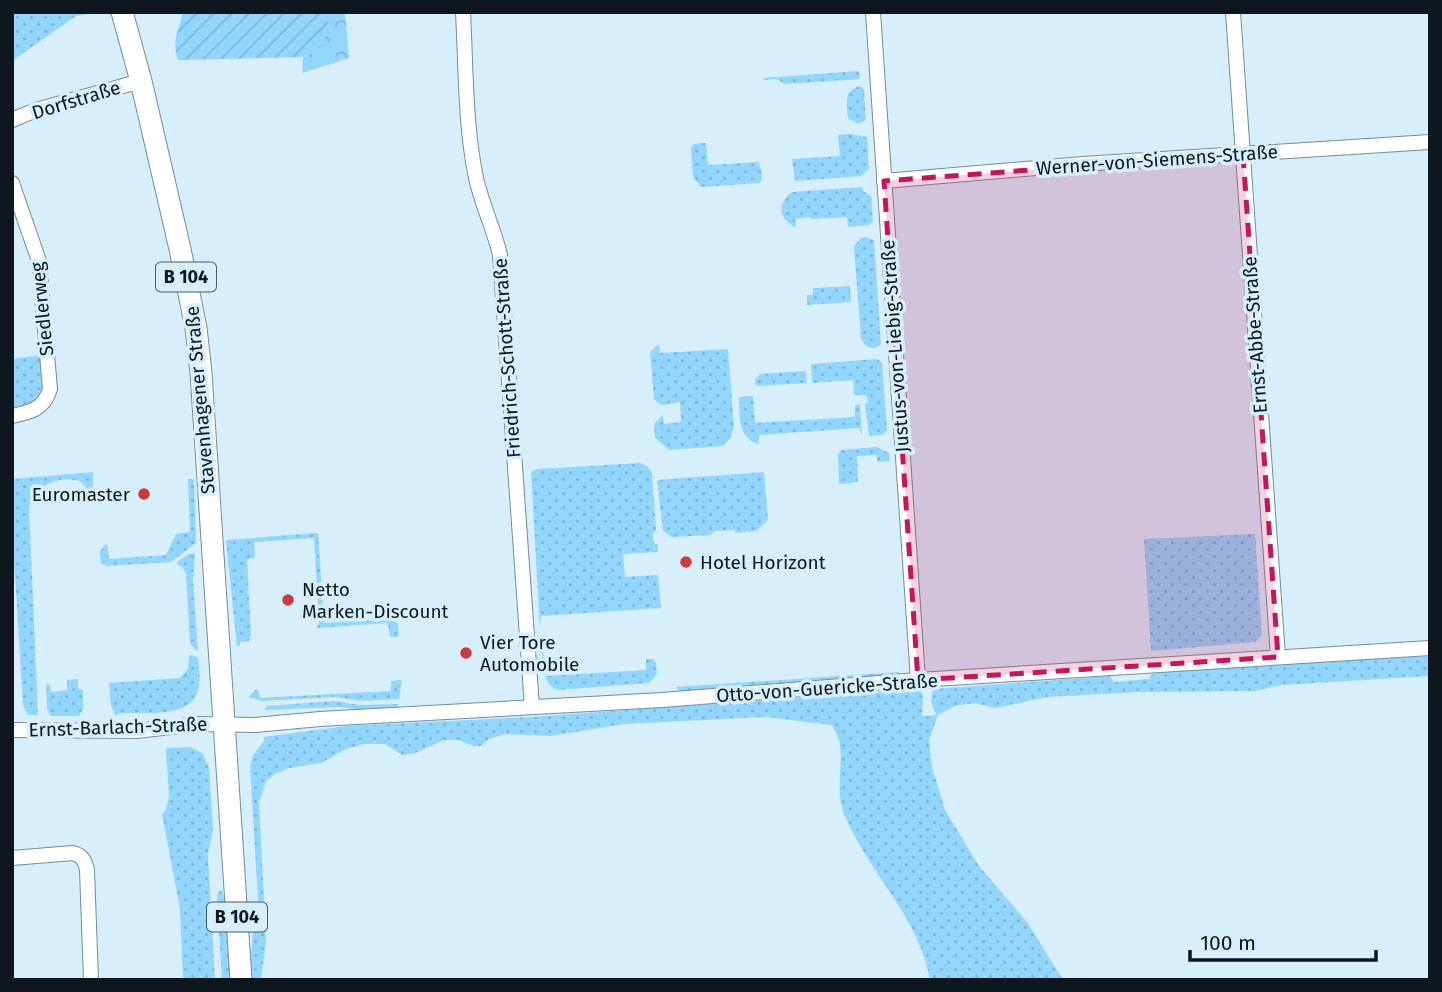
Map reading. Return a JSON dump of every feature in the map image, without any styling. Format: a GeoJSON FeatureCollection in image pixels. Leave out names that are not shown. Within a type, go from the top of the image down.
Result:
{"type":"FeatureCollection","features":[{"type":"Feature","properties":{"kind":"main road","name":"Stavenhagener Straße"},"geometry":{"type":"LineString","coordinates":[[122,12],[141,81],[196,328],[241,980]]}},
{"type":"Feature","properties":{"kind":"street","name":"Friedrich-Schott-Straße"},"geometry":{"type":"LineString","coordinates":[[463,12],[476,179],[494,229],[500,255],[532,707]]}},
{"type":"Feature","properties":{"kind":"street","name":"Justus-von-Liebig-Straße"},"geometry":{"type":"LineString","coordinates":[[873,12],[918,680]]}},
{"type":"Feature","properties":{"kind":"street","name":"Ernst-Abbe-Straße"},"geometry":{"type":"LineString","coordinates":[[1233,12],[1278,657]]}},
{"type":"Feature","properties":{"kind":"street","name":"Dorfstraße"},"geometry":{"type":"LineString","coordinates":[[12,120],[36,110],[141,81]]}},
{"type":"Feature","properties":{"kind":"street","name":"Werner-von-Siemens-Straße"},"geometry":{"type":"LineString","coordinates":[[884,181],[1430,142]]}},
{"type":"Feature","properties":{"kind":"street","name":"Siedlerweg"},"geometry":{"type":"LineString","coordinates":[[12,183],[39,261],[50,389],[47,400],[41,406],[31,412],[12,416]]}},
{"type":"Feature","properties":{"kind":"street","name":"Otto-von-Guericke-Straße"},"geometry":{"type":"LineString","coordinates":[[224,724],[255,725],[1430,648]]}},
{"type":"Feature","properties":{"kind":"street","name":"Ernst-Barlach-Straße"},"geometry":{"type":"LineString","coordinates":[[12,730],[136,731],[224,724]]}},
{"type":"Feature","properties":{"kind":"street"},"geometry":{"type":"LineString","coordinates":[[12,858],[73,853],[84,860],[87,870],[92,980]]}},
{"type":"Feature","properties":{"kind":"highlighted area"},"geometry":{"type":"Polygon","coordinates":[[[1243,154],[1278,657],[918,680],[884,181],[1243,154]]]}},
{"type":"Feature","properties":{"kind":"green space"},"geometry":{"type":"Polygon","coordinates":[[[12,12],[101,12],[76,16],[12,61],[12,12]]]}},
{"type":"Feature","properties":{"kind":"green space"},"geometry":{"type":"Polygon","coordinates":[[[183,12],[331,12],[321,47],[303,57],[178,60],[175,41],[183,12]]]}},
{"type":"Feature","properties":{"kind":"green space"},"geometry":{"type":"Polygon","coordinates":[[[331,12],[345,12],[349,58],[302,73],[303,57],[321,47],[331,12]]]}},
{"type":"Feature","properties":{"kind":"green space"},"geometry":{"type":"Polygon","coordinates":[[[859,71],[860,79],[784,84],[778,79],[764,80],[764,78],[859,71]]]}},
{"type":"Feature","properties":{"kind":"green space"},"geometry":{"type":"Polygon","coordinates":[[[861,86],[864,89],[866,120],[858,124],[848,118],[847,103],[851,90],[861,86]]]}},
{"type":"Feature","properties":{"kind":"green space"},"geometry":{"type":"Polygon","coordinates":[[[838,135],[867,137],[869,169],[861,176],[795,181],[792,159],[840,156],[838,135]]]}},
{"type":"Feature","properties":{"kind":"green space"},"geometry":{"type":"Polygon","coordinates":[[[706,143],[708,165],[759,162],[762,175],[760,183],[701,187],[693,177],[691,148],[694,144],[706,143]]]}},
{"type":"Feature","properties":{"kind":"green space"},"geometry":{"type":"Polygon","coordinates":[[[862,187],[863,191],[871,196],[873,221],[869,225],[848,227],[847,217],[810,217],[795,219],[796,228],[783,216],[783,201],[792,192],[862,187]]]}},
{"type":"Feature","properties":{"kind":"green space"},"geometry":{"type":"Polygon","coordinates":[[[865,237],[874,240],[881,344],[875,348],[867,347],[861,339],[854,246],[865,237]]]}},
{"type":"Feature","properties":{"kind":"green space"},"geometry":{"type":"Polygon","coordinates":[[[850,286],[851,302],[807,305],[807,295],[813,295],[813,288],[850,286]]]}},
{"type":"Feature","properties":{"kind":"green space"},"geometry":{"type":"Polygon","coordinates":[[[659,344],[660,353],[728,349],[734,427],[730,439],[722,446],[669,450],[655,438],[654,424],[663,415],[664,424],[681,422],[680,402],[661,405],[654,399],[650,352],[659,344]]]}},
{"type":"Feature","properties":{"kind":"green space"},"geometry":{"type":"Polygon","coordinates":[[[42,355],[45,391],[34,405],[12,407],[12,359],[42,355]]]}},
{"type":"Feature","properties":{"kind":"green space"},"geometry":{"type":"Polygon","coordinates":[[[876,359],[882,362],[887,431],[882,435],[869,436],[865,404],[868,402],[867,397],[854,395],[853,380],[812,383],[811,364],[876,359]]]}},
{"type":"Feature","properties":{"kind":"green space"},"geometry":{"type":"Polygon","coordinates":[[[806,371],[807,383],[756,386],[755,380],[760,374],[806,371]]]}},
{"type":"Feature","properties":{"kind":"green space"},"geometry":{"type":"Polygon","coordinates":[[[753,396],[755,423],[855,417],[855,405],[860,404],[862,436],[859,428],[759,435],[759,444],[743,432],[740,419],[739,397],[753,396]]]}},
{"type":"Feature","properties":{"kind":"green space"},"geometry":{"type":"Polygon","coordinates":[[[877,447],[889,453],[890,461],[877,462],[877,455],[857,456],[858,482],[839,484],[838,454],[841,450],[877,447]]]}},
{"type":"Feature","properties":{"kind":"green space"},"geometry":{"type":"Polygon","coordinates":[[[640,463],[652,473],[656,530],[653,534],[654,544],[658,544],[658,552],[623,554],[625,577],[658,575],[661,608],[541,616],[540,628],[531,472],[537,469],[640,463]]]}},
{"type":"Feature","properties":{"kind":"green space"},"geometry":{"type":"Polygon","coordinates":[[[93,472],[93,495],[80,481],[64,479],[43,487],[29,507],[38,715],[28,715],[23,705],[12,526],[12,479],[93,472]]]}},
{"type":"Feature","properties":{"kind":"green space"},"geometry":{"type":"Polygon","coordinates":[[[764,472],[768,520],[756,531],[714,531],[711,535],[672,537],[663,531],[657,480],[764,472]]]}},
{"type":"Feature","properties":{"kind":"green space"},"geometry":{"type":"Polygon","coordinates":[[[188,479],[194,479],[196,543],[171,562],[107,566],[101,563],[100,551],[107,544],[109,559],[166,555],[176,534],[190,532],[188,479]]]}},
{"type":"Feature","properties":{"kind":"green space"},"geometry":{"type":"Polygon","coordinates":[[[318,533],[324,623],[393,619],[398,624],[399,637],[390,637],[388,623],[317,628],[319,623],[314,538],[254,542],[255,558],[247,559],[251,636],[249,641],[240,642],[237,647],[226,540],[318,533]]]}},
{"type":"Feature","properties":{"kind":"green space"},"geometry":{"type":"Polygon","coordinates":[[[1255,534],[1262,635],[1255,642],[1151,651],[1144,539],[1255,534]]]}},
{"type":"Feature","properties":{"kind":"green space"},"geometry":{"type":"Polygon","coordinates":[[[195,553],[193,580],[198,652],[190,644],[186,574],[176,563],[188,554],[195,553]]]}},
{"type":"Feature","properties":{"kind":"green space"},"geometry":{"type":"Polygon","coordinates":[[[542,640],[545,676],[542,661],[542,640]]]}},
{"type":"Feature","properties":{"kind":"green space"},"geometry":{"type":"Polygon","coordinates":[[[189,655],[198,657],[200,678],[198,691],[186,706],[165,712],[121,713],[116,716],[111,706],[109,683],[180,678],[188,669],[189,655]]]}},
{"type":"Feature","properties":{"kind":"green space"},"geometry":{"type":"Polygon","coordinates":[[[1430,655],[1430,676],[1282,685],[1254,691],[1139,692],[1047,697],[996,708],[974,703],[955,706],[938,715],[929,740],[932,767],[945,810],[979,866],[1027,922],[1063,980],[930,980],[915,936],[866,856],[844,814],[840,797],[840,745],[832,725],[766,717],[624,724],[551,736],[505,734],[489,739],[481,746],[473,746],[459,740],[444,740],[413,754],[402,755],[385,744],[364,744],[346,749],[321,763],[289,768],[275,774],[266,781],[259,802],[266,940],[261,980],[249,980],[254,918],[259,917],[250,767],[253,755],[264,737],[346,726],[530,717],[921,689],[922,716],[937,715],[931,703],[933,689],[1110,676],[1114,682],[1149,679],[1153,673],[1430,655]]]}},
{"type":"Feature","properties":{"kind":"green space"},"geometry":{"type":"Polygon","coordinates":[[[646,659],[653,659],[656,663],[657,674],[649,683],[557,690],[545,676],[646,670],[646,659]]]}},
{"type":"Feature","properties":{"kind":"green space"},"geometry":{"type":"Polygon","coordinates":[[[900,674],[679,692],[676,687],[900,674]]]}},
{"type":"Feature","properties":{"kind":"green space"},"geometry":{"type":"Polygon","coordinates":[[[78,679],[78,688],[83,690],[83,709],[79,716],[51,716],[47,709],[46,684],[50,685],[51,692],[67,690],[67,680],[78,679]]]}},
{"type":"Feature","properties":{"kind":"green space"},"geometry":{"type":"Polygon","coordinates":[[[402,680],[399,699],[362,701],[334,697],[262,701],[249,697],[256,689],[260,698],[391,691],[391,681],[402,680]]]}},
{"type":"Feature","properties":{"kind":"green space"},"geometry":{"type":"Polygon","coordinates":[[[333,701],[360,705],[399,704],[394,709],[363,710],[339,707],[264,710],[267,706],[333,701]]]}},
{"type":"Feature","properties":{"kind":"green space"},"geometry":{"type":"Polygon","coordinates":[[[191,747],[202,753],[209,767],[213,830],[208,855],[215,980],[183,980],[180,909],[162,814],[166,810],[169,796],[166,748],[191,747]]]}},
{"type":"Feature","properties":{"kind":"green space"},"geometry":{"type":"Polygon","coordinates":[[[222,891],[230,920],[233,980],[222,980],[217,895],[222,891]]]}},
{"type":"Feature","properties":{"kind":"place","name":"Euromaster"},"geometry":{"type":"Point","coordinates":[144,494]}},
{"type":"Feature","properties":{"kind":"place","name":"Hotel Horizont"},"geometry":{"type":"Point","coordinates":[686,562]}},
{"type":"Feature","properties":{"kind":"place","name":"Netto Marken-Discount"},"geometry":{"type":"Point","coordinates":[288,600]}},
{"type":"Feature","properties":{"kind":"place","name":"Vier Tore Automobile"},"geometry":{"type":"Point","coordinates":[466,653]}}]}
